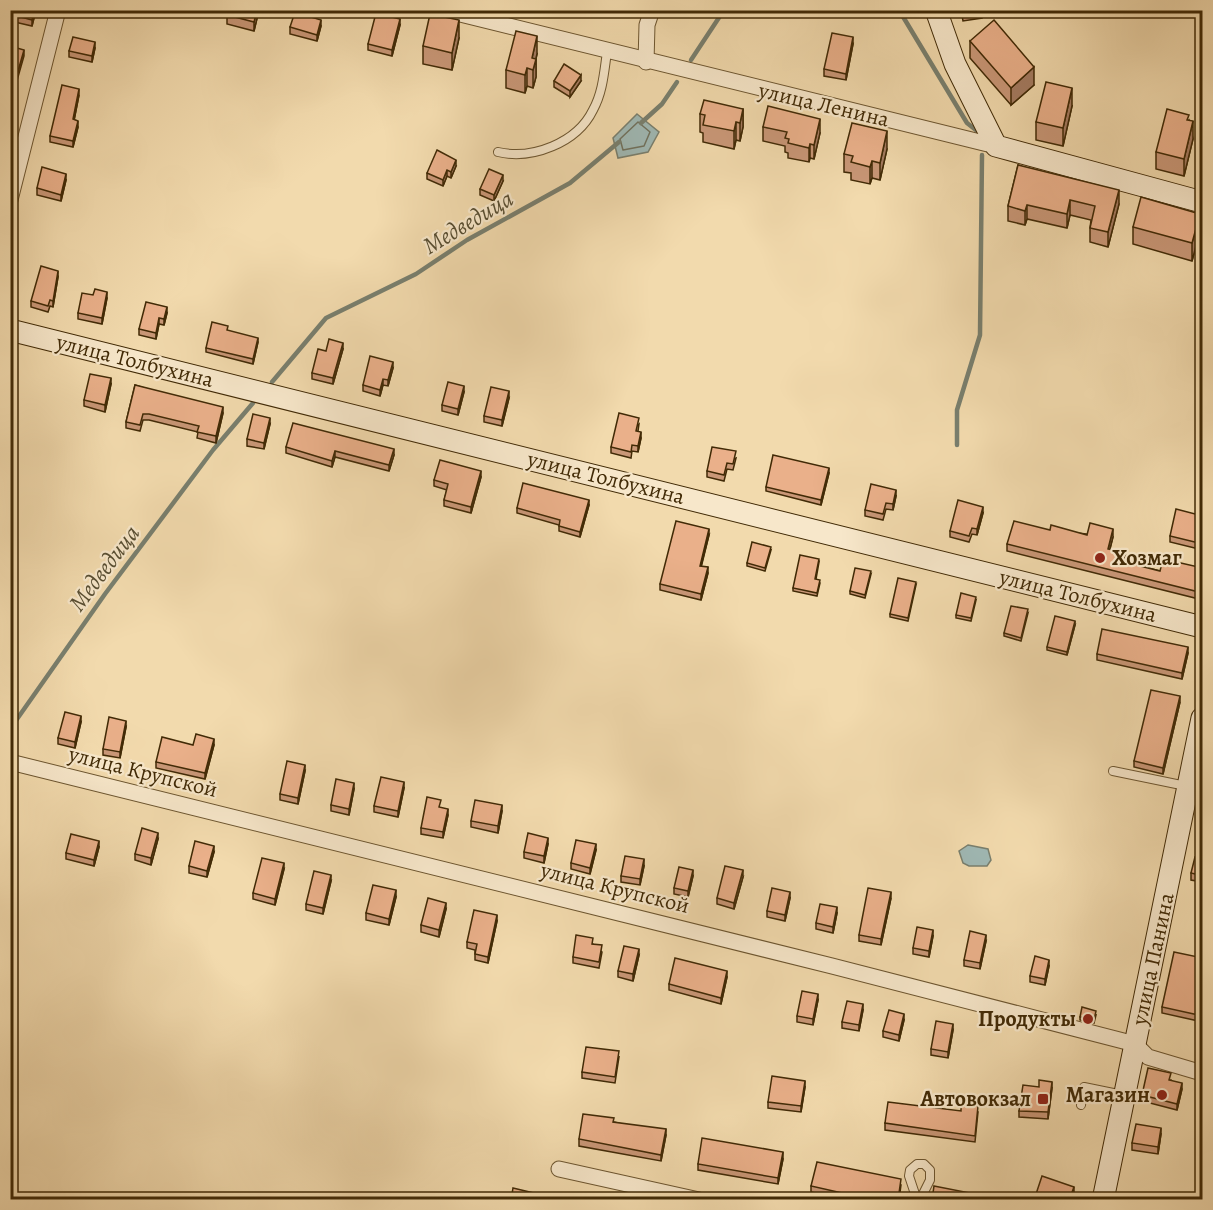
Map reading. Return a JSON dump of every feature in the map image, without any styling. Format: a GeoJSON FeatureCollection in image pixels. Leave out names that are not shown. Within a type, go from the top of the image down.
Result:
{"type":"FeatureCollection","features":[{"type":"Feature","properties":{"kind":"main road"},"geometry":{"type":"LineString","coordinates":[[936,10],[955,64],[996,146]]}},
{"type":"Feature","properties":{"kind":"main road","name":"улица Ленина"},"geometry":{"type":"LineString","coordinates":[[996,146],[1203,202]]}},
{"type":"Feature","properties":{"kind":"main road","name":"улица Толбухина"},"geometry":{"type":"LineString","coordinates":[[10,330],[1203,627]]}},
{"type":"Feature","properties":{"kind":"main road","name":"улица Панина"},"geometry":{"type":"LineString","coordinates":[[1103,1200],[1203,718]]}},
{"type":"Feature","properties":{"kind":"street"},"geometry":{"type":"LineString","coordinates":[[10,200],[58,10]]}},
{"type":"Feature","properties":{"kind":"street","name":"улица Ленина"},"geometry":{"type":"LineString","coordinates":[[444,10],[646,62],[996,146]]}},
{"type":"Feature","properties":{"kind":"street"},"geometry":{"type":"LineString","coordinates":[[646,62],[646,35],[652,10]]}},
{"type":"Feature","properties":{"kind":"street","name":"улица Крупской"},"geometry":{"type":"LineString","coordinates":[[10,762],[798,957],[1135,1044],[1149,1057],[1203,1073]]}},
{"type":"Feature","properties":{"kind":"street"},"geometry":{"type":"LineString","coordinates":[[559,1169],[699,1200]]}},
{"type":"Feature","properties":{"kind":"lane"},"geometry":{"type":"LineString","coordinates":[[498,152],[514,156],[533,154],[575,132],[593,112],[603,85],[607,52]]}},
{"type":"Feature","properties":{"kind":"lane"},"geometry":{"type":"LineString","coordinates":[[1113,771],[1188,786]]}},
{"type":"Feature","properties":{"kind":"lane"},"geometry":{"type":"LineString","coordinates":[[1081,1105],[1084,1087],[1124,1095]]}},
{"type":"Feature","properties":{"kind":"water"},"geometry":{"type":"Polygon","coordinates":[[[637,114],[659,132],[648,152],[618,158],[613,138],[637,114]]]}},
{"type":"Feature","properties":{"kind":"water"},"geometry":{"type":"Polygon","coordinates":[[[968,845],[988,849],[991,860],[987,866],[969,866],[963,863],[959,851],[968,845]]]}},
{"type":"Feature","properties":{"kind":"building"},"geometry":{"type":"Polygon","coordinates":[[[10,10],[34,10],[32,20],[10,14],[10,10]]]}},
{"type":"Feature","properties":{"kind":"building"},"geometry":{"type":"Polygon","coordinates":[[[228,10],[257,10],[254,22],[227,15],[228,10]]]}},
{"type":"Feature","properties":{"kind":"building"},"geometry":{"type":"Polygon","coordinates":[[[962,10],[981,10],[982,11],[963,15],[962,10]]]}},
{"type":"Feature","properties":{"kind":"building"},"geometry":{"type":"Polygon","coordinates":[[[295,12],[321,20],[317,35],[290,27],[295,12]]]}},
{"type":"Feature","properties":{"kind":"building"},"geometry":{"type":"Polygon","coordinates":[[[376,13],[400,19],[392,50],[368,44],[376,13]]]}},
{"type":"Feature","properties":{"kind":"building"},"geometry":{"type":"Polygon","coordinates":[[[430,14],[459,20],[452,53],[423,46],[430,14]]]}},
{"type":"Feature","properties":{"kind":"building"},"geometry":{"type":"Polygon","coordinates":[[[994,20],[1034,67],[1011,88],[970,41],[994,20]]]}},
{"type":"Feature","properties":{"kind":"building"},"geometry":{"type":"Polygon","coordinates":[[[516,31],[537,36],[532,58],[536,59],[533,70],[527,68],[525,75],[506,70],[516,31]]]}},
{"type":"Feature","properties":{"kind":"building"},"geometry":{"type":"Polygon","coordinates":[[[832,33],[853,37],[846,74],[824,69],[832,33]]]}},
{"type":"Feature","properties":{"kind":"building"},"geometry":{"type":"Polygon","coordinates":[[[73,37],[95,42],[92,56],[69,51],[73,37]]]}},
{"type":"Feature","properties":{"kind":"building"},"geometry":{"type":"Polygon","coordinates":[[[10,46],[24,50],[10,99],[10,46]]]}},
{"type":"Feature","properties":{"kind":"building"},"geometry":{"type":"Polygon","coordinates":[[[564,64],[581,75],[570,91],[554,81],[564,64]]]}},
{"type":"Feature","properties":{"kind":"building"},"geometry":{"type":"Polygon","coordinates":[[[1046,82],[1072,88],[1063,128],[1036,122],[1046,82]]]}},
{"type":"Feature","properties":{"kind":"building"},"geometry":{"type":"Polygon","coordinates":[[[62,85],[79,89],[73,119],[78,121],[73,141],[50,136],[62,85]]]}},
{"type":"Feature","properties":{"kind":"building"},"geometry":{"type":"Polygon","coordinates":[[[704,100],[743,109],[740,123],[736,122],[734,131],[703,125],[705,115],[700,114],[704,100]]]}},
{"type":"Feature","properties":{"kind":"building"},"geometry":{"type":"Polygon","coordinates":[[[768,106],[820,119],[814,145],[810,144],[809,148],[788,143],[789,139],[785,138],[787,132],[763,127],[768,106]]]}},
{"type":"Feature","properties":{"kind":"building"},"geometry":{"type":"Polygon","coordinates":[[[1167,109],[1189,115],[1187,120],[1193,121],[1184,159],[1156,152],[1167,109]]]}},
{"type":"Feature","properties":{"kind":"building"},"geometry":{"type":"Polygon","coordinates":[[[852,123],[887,131],[880,163],[872,161],[870,167],[851,162],[853,156],[844,154],[852,123]]]}},
{"type":"Feature","properties":{"kind":"building"},"geometry":{"type":"Polygon","coordinates":[[[437,150],[456,160],[451,172],[447,170],[443,180],[427,173],[437,150]]]}},
{"type":"Feature","properties":{"kind":"building"},"geometry":{"type":"Polygon","coordinates":[[[1018,165],[1119,190],[1108,232],[1090,228],[1095,206],[1070,200],[1067,214],[1027,205],[1025,211],[1008,206],[1018,165]]]}},
{"type":"Feature","properties":{"kind":"building"},"geometry":{"type":"Polygon","coordinates":[[[42,167],[66,174],[61,195],[37,188],[42,167]]]}},
{"type":"Feature","properties":{"kind":"building"},"geometry":{"type":"Polygon","coordinates":[[[489,169],[503,175],[494,195],[480,189],[489,169]]]}},
{"type":"Feature","properties":{"kind":"building"},"geometry":{"type":"Polygon","coordinates":[[[1141,197],[1200,214],[1192,243],[1133,227],[1141,197]]]}},
{"type":"Feature","properties":{"kind":"building"},"geometry":{"type":"Polygon","coordinates":[[[41,266],[58,271],[53,301],[50,300],[48,306],[31,301],[41,266]]]}},
{"type":"Feature","properties":{"kind":"building"},"geometry":{"type":"Polygon","coordinates":[[[95,289],[107,292],[102,318],[78,313],[82,293],[93,295],[95,289]]]}},
{"type":"Feature","properties":{"kind":"building"},"geometry":{"type":"Polygon","coordinates":[[[146,302],[167,307],[164,319],[159,318],[156,333],[139,329],[146,302]]]}},
{"type":"Feature","properties":{"kind":"building"},"geometry":{"type":"Polygon","coordinates":[[[212,322],[228,326],[227,330],[258,338],[253,359],[206,348],[212,322]]]}},
{"type":"Feature","properties":{"kind":"building"},"geometry":{"type":"Polygon","coordinates":[[[329,339],[343,343],[333,378],[312,373],[318,349],[326,351],[329,339]]]}},
{"type":"Feature","properties":{"kind":"building"},"geometry":{"type":"Polygon","coordinates":[[[10,353],[14,354],[10,367],[10,353]]]}},
{"type":"Feature","properties":{"kind":"building"},"geometry":{"type":"Polygon","coordinates":[[[370,356],[393,362],[388,380],[383,379],[380,390],[363,385],[370,356]]]}},
{"type":"Feature","properties":{"kind":"building"},"geometry":{"type":"Polygon","coordinates":[[[90,374],[111,378],[105,405],[84,400],[90,374]]]}},
{"type":"Feature","properties":{"kind":"building"},"geometry":{"type":"Polygon","coordinates":[[[448,382],[464,386],[458,409],[442,405],[448,382]]]}},
{"type":"Feature","properties":{"kind":"building"},"geometry":{"type":"Polygon","coordinates":[[[135,385],[223,407],[216,436],[197,432],[199,426],[149,414],[143,414],[140,425],[126,422],[135,385]]]}},
{"type":"Feature","properties":{"kind":"building"},"geometry":{"type":"Polygon","coordinates":[[[491,387],[509,391],[502,420],[484,416],[491,387]]]}},
{"type":"Feature","properties":{"kind":"building"},"geometry":{"type":"Polygon","coordinates":[[[619,413],[639,418],[636,431],[641,432],[638,446],[632,445],[631,452],[611,447],[619,413]]]}},
{"type":"Feature","properties":{"kind":"building"},"geometry":{"type":"Polygon","coordinates":[[[253,414],[270,418],[264,443],[247,439],[253,414]]]}},
{"type":"Feature","properties":{"kind":"building"},"geometry":{"type":"Polygon","coordinates":[[[1203,417],[1203,445],[1196,443],[1203,417]]]}},
{"type":"Feature","properties":{"kind":"building"},"geometry":{"type":"Polygon","coordinates":[[[293,423],[394,449],[389,465],[335,451],[332,461],[286,447],[293,423]]]}},
{"type":"Feature","properties":{"kind":"building"},"geometry":{"type":"Polygon","coordinates":[[[712,447],[736,451],[733,464],[727,463],[724,475],[707,471],[712,447]]]}},
{"type":"Feature","properties":{"kind":"building"},"geometry":{"type":"Polygon","coordinates":[[[773,455],[829,468],[821,500],[766,487],[773,455]]]}},
{"type":"Feature","properties":{"kind":"building"},"geometry":{"type":"Polygon","coordinates":[[[440,460],[481,471],[471,507],[444,500],[448,484],[434,480],[440,460]]]}},
{"type":"Feature","properties":{"kind":"building"},"geometry":{"type":"Polygon","coordinates":[[[523,483],[589,500],[580,532],[559,526],[560,520],[517,508],[523,483]]]}},
{"type":"Feature","properties":{"kind":"building"},"geometry":{"type":"Polygon","coordinates":[[[871,484],[896,490],[893,504],[886,503],[883,514],[865,510],[871,484]]]}},
{"type":"Feature","properties":{"kind":"building"},"geometry":{"type":"Polygon","coordinates":[[[958,500],[983,507],[977,529],[972,528],[969,536],[950,531],[958,500]]]}},
{"type":"Feature","properties":{"kind":"building"},"geometry":{"type":"Polygon","coordinates":[[[1176,509],[1203,516],[1203,544],[1170,536],[1176,509]]]}},
{"type":"Feature","properties":{"kind":"building"},"geometry":{"type":"Polygon","coordinates":[[[676,521],[709,529],[700,566],[708,567],[701,594],[660,584],[676,521]]]}},
{"type":"Feature","properties":{"kind":"building"},"geometry":{"type":"Polygon","coordinates":[[[1014,521],[1050,530],[1051,525],[1087,535],[1090,523],[1113,529],[1108,549],[1126,553],[1124,562],[1160,571],[1163,559],[1203,568],[1199,592],[1007,544],[1014,521]]]}},
{"type":"Feature","properties":{"kind":"building"},"geometry":{"type":"Polygon","coordinates":[[[752,542],[771,547],[765,568],[747,563],[752,542]]]}},
{"type":"Feature","properties":{"kind":"building"},"geometry":{"type":"Polygon","coordinates":[[[800,555],[819,559],[815,579],[820,580],[817,593],[793,588],[800,555]]]}},
{"type":"Feature","properties":{"kind":"building"},"geometry":{"type":"Polygon","coordinates":[[[855,568],[871,571],[865,595],[850,591],[855,568]]]}},
{"type":"Feature","properties":{"kind":"building"},"geometry":{"type":"Polygon","coordinates":[[[898,578],[916,582],[908,618],[890,614],[898,578]]]}},
{"type":"Feature","properties":{"kind":"building"},"geometry":{"type":"Polygon","coordinates":[[[961,593],[976,597],[971,618],[956,615],[961,593]]]}},
{"type":"Feature","properties":{"kind":"building"},"geometry":{"type":"Polygon","coordinates":[[[1011,606],[1028,609],[1021,638],[1004,633],[1011,606]]]}},
{"type":"Feature","properties":{"kind":"building"},"geometry":{"type":"Polygon","coordinates":[[[1055,616],[1075,621],[1067,652],[1047,647],[1055,616]]]}},
{"type":"Feature","properties":{"kind":"building"},"geometry":{"type":"Polygon","coordinates":[[[1102,629],[1188,647],[1182,673],[1097,654],[1102,629]]]}},
{"type":"Feature","properties":{"kind":"building"},"geometry":{"type":"Polygon","coordinates":[[[1151,690],[1180,696],[1163,768],[1134,761],[1151,690]]]}},
{"type":"Feature","properties":{"kind":"building"},"geometry":{"type":"Polygon","coordinates":[[[65,712],[81,716],[75,742],[58,738],[65,712]]]}},
{"type":"Feature","properties":{"kind":"building"},"geometry":{"type":"Polygon","coordinates":[[[109,717],[126,721],[120,752],[103,749],[109,717]]]}},
{"type":"Feature","properties":{"kind":"building"},"geometry":{"type":"Polygon","coordinates":[[[196,734],[214,739],[205,773],[156,762],[162,737],[193,745],[196,734]]]}},
{"type":"Feature","properties":{"kind":"building"},"geometry":{"type":"Polygon","coordinates":[[[287,761],[305,765],[298,798],[280,794],[287,761]]]}},
{"type":"Feature","properties":{"kind":"building"},"geometry":{"type":"Polygon","coordinates":[[[381,777],[404,782],[398,811],[374,806],[381,777]]]}},
{"type":"Feature","properties":{"kind":"building"},"geometry":{"type":"Polygon","coordinates":[[[336,779],[354,783],[349,809],[331,805],[336,779]]]}},
{"type":"Feature","properties":{"kind":"building"},"geometry":{"type":"Polygon","coordinates":[[[427,797],[441,800],[439,807],[448,809],[443,832],[421,828],[427,797]]]}},
{"type":"Feature","properties":{"kind":"building"},"geometry":{"type":"Polygon","coordinates":[[[475,800],[502,805],[498,826],[471,821],[475,800]]]}},
{"type":"Feature","properties":{"kind":"building"},"geometry":{"type":"Polygon","coordinates":[[[142,828],[158,833],[151,858],[135,854],[142,828]]]}},
{"type":"Feature","properties":{"kind":"building"},"geometry":{"type":"Polygon","coordinates":[[[528,833],[548,838],[544,856],[524,852],[528,833]]]}},
{"type":"Feature","properties":{"kind":"building"},"geometry":{"type":"Polygon","coordinates":[[[71,834],[99,841],[94,860],[66,853],[71,834]]]}},
{"type":"Feature","properties":{"kind":"building"},"geometry":{"type":"Polygon","coordinates":[[[576,840],[596,844],[590,868],[571,863],[576,840]]]}},
{"type":"Feature","properties":{"kind":"building"},"geometry":{"type":"Polygon","coordinates":[[[195,841],[214,846],[207,871],[189,866],[195,841]]]}},
{"type":"Feature","properties":{"kind":"building"},"geometry":{"type":"Polygon","coordinates":[[[625,856],[644,859],[640,879],[621,876],[625,856]]]}},
{"type":"Feature","properties":{"kind":"building"},"geometry":{"type":"Polygon","coordinates":[[[1195,857],[1203,859],[1203,876],[1191,873],[1195,857]]]}},
{"type":"Feature","properties":{"kind":"building"},"geometry":{"type":"Polygon","coordinates":[[[262,858],[284,863],[275,899],[253,893],[262,858]]]}},
{"type":"Feature","properties":{"kind":"building"},"geometry":{"type":"Polygon","coordinates":[[[725,866],[743,870],[734,903],[717,898],[725,866]]]}},
{"type":"Feature","properties":{"kind":"building"},"geometry":{"type":"Polygon","coordinates":[[[679,867],[693,870],[688,891],[674,888],[679,867]]]}},
{"type":"Feature","properties":{"kind":"building"},"geometry":{"type":"Polygon","coordinates":[[[314,871],[331,875],[323,908],[306,904],[314,871]]]}},
{"type":"Feature","properties":{"kind":"building"},"geometry":{"type":"Polygon","coordinates":[[[373,885],[396,890],[389,919],[366,913],[373,885]]]}},
{"type":"Feature","properties":{"kind":"building"},"geometry":{"type":"Polygon","coordinates":[[[772,888],[790,892],[785,915],[767,911],[772,888]]]}},
{"type":"Feature","properties":{"kind":"building"},"geometry":{"type":"Polygon","coordinates":[[[868,888],[891,892],[881,939],[859,935],[868,888]]]}},
{"type":"Feature","properties":{"kind":"building"},"geometry":{"type":"Polygon","coordinates":[[[428,898],[446,903],[439,930],[421,925],[428,898]]]}},
{"type":"Feature","properties":{"kind":"building"},"geometry":{"type":"Polygon","coordinates":[[[820,904],[837,907],[833,927],[816,923],[820,904]]]}},
{"type":"Feature","properties":{"kind":"building"},"geometry":{"type":"Polygon","coordinates":[[[474,910],[497,915],[488,957],[475,954],[477,944],[467,942],[474,910]]]}},
{"type":"Feature","properties":{"kind":"building"},"geometry":{"type":"Polygon","coordinates":[[[917,927],[933,930],[929,951],[913,948],[917,927]]]}},
{"type":"Feature","properties":{"kind":"building"},"geometry":{"type":"Polygon","coordinates":[[[970,931],[986,935],[980,963],[964,960],[970,931]]]}},
{"type":"Feature","properties":{"kind":"building"},"geometry":{"type":"Polygon","coordinates":[[[576,935],[593,938],[592,944],[602,945],[599,962],[573,957],[576,935]]]}},
{"type":"Feature","properties":{"kind":"building"},"geometry":{"type":"Polygon","coordinates":[[[624,946],[639,949],[633,974],[618,971],[624,946]]]}},
{"type":"Feature","properties":{"kind":"building"},"geometry":{"type":"Polygon","coordinates":[[[1174,952],[1203,958],[1203,1016],[1162,1007],[1174,952]]]}},
{"type":"Feature","properties":{"kind":"building"},"geometry":{"type":"Polygon","coordinates":[[[1035,956],[1049,960],[1045,979],[1030,976],[1035,956]]]}},
{"type":"Feature","properties":{"kind":"building"},"geometry":{"type":"Polygon","coordinates":[[[675,958],[727,971],[721,998],[669,984],[675,958]]]}},
{"type":"Feature","properties":{"kind":"building"},"geometry":{"type":"Polygon","coordinates":[[[802,991],[818,994],[813,1019],[797,1016],[802,991]]]}},
{"type":"Feature","properties":{"kind":"building"},"geometry":{"type":"Polygon","coordinates":[[[847,1001],[863,1004],[859,1025],[842,1022],[847,1001]]]}},
{"type":"Feature","properties":{"kind":"building"},"geometry":{"type":"Polygon","coordinates":[[[1082,1007],[1096,1011],[1094,1020],[1080,1017],[1082,1007]]]}},
{"type":"Feature","properties":{"kind":"building"},"geometry":{"type":"Polygon","coordinates":[[[889,1010],[904,1014],[899,1035],[883,1031],[889,1010]]]}},
{"type":"Feature","properties":{"kind":"building"},"geometry":{"type":"Polygon","coordinates":[[[936,1021],[953,1024],[948,1052],[931,1049],[936,1021]]]}},
{"type":"Feature","properties":{"kind":"building"},"geometry":{"type":"Polygon","coordinates":[[[586,1047],[619,1051],[615,1077],[582,1072],[586,1047]]]}},
{"type":"Feature","properties":{"kind":"building","name":"Магазин"},"geometry":{"type":"Polygon","coordinates":[[[1148,1068],[1171,1073],[1169,1080],[1182,1083],[1177,1104],[1142,1095],[1148,1068]]]}},
{"type":"Feature","properties":{"kind":"building"},"geometry":{"type":"Polygon","coordinates":[[[772,1076],[805,1081],[801,1106],[768,1102],[772,1076]]]}},
{"type":"Feature","properties":{"kind":"building","name":"Автовокзал"},"geometry":{"type":"Polygon","coordinates":[[[1039,1080],[1052,1082],[1048,1112],[1019,1111],[1023,1085],[1039,1087],[1039,1080]]]}},
{"type":"Feature","properties":{"kind":"building"},"geometry":{"type":"Polygon","coordinates":[[[888,1102],[961,1111],[961,1104],[978,1106],[975,1136],[885,1123],[888,1102]]]}},
{"type":"Feature","properties":{"kind":"building"},"geometry":{"type":"Polygon","coordinates":[[[583,1114],[614,1118],[613,1122],[666,1129],[661,1155],[579,1139],[583,1114]]]}},
{"type":"Feature","properties":{"kind":"building"},"geometry":{"type":"Polygon","coordinates":[[[1136,1124],[1161,1128],[1158,1147],[1132,1143],[1136,1124]]]}},
{"type":"Feature","properties":{"kind":"building"},"geometry":{"type":"Polygon","coordinates":[[[702,1138],[783,1152],[778,1178],[698,1164],[702,1138]]]}},
{"type":"Feature","properties":{"kind":"building"},"geometry":{"type":"Polygon","coordinates":[[[817,1162],[901,1179],[898,1200],[873,1200],[811,1186],[817,1162]]]}},
{"type":"Feature","properties":{"kind":"building"},"geometry":{"type":"Polygon","coordinates":[[[1042,1176],[1074,1187],[1069,1200],[1044,1200],[1045,1197],[1036,1194],[1042,1176]]]}},
{"type":"Feature","properties":{"kind":"building"},"geometry":{"type":"Polygon","coordinates":[[[934,1186],[970,1193],[968,1200],[932,1200],[934,1186]]]}},
{"type":"Feature","properties":{"kind":"building"},"geometry":{"type":"Polygon","coordinates":[[[513,1188],[563,1200],[511,1200],[513,1188]]]}},
{"type":"Feature","properties":{"kind":"waterway","name":"Медведица"},"geometry":{"type":"LineString","coordinates":[[691,60],[724,10]]}},
{"type":"Feature","properties":{"kind":"waterway"},"geometry":{"type":"LineString","coordinates":[[899,10],[967,123],[981,134]]}},
{"type":"Feature","properties":{"kind":"waterway","name":"Медведица"},"geometry":{"type":"LineString","coordinates":[[641,123],[662,104],[677,82]]}},
{"type":"Feature","properties":{"kind":"waterway","name":"Медведица"},"geometry":{"type":"LineString","coordinates":[[272,382],[326,318],[416,274],[467,240],[570,183],[619,142]]}},
{"type":"Feature","properties":{"kind":"waterway"},"geometry":{"type":"LineString","coordinates":[[957,445],[957,410],[980,335],[982,155]]}},
{"type":"Feature","properties":{"kind":"waterway","name":"Медведица"},"geometry":{"type":"LineString","coordinates":[[10,729],[105,594],[213,450],[253,403]]}},
{"type":"Feature","properties":{"kind":"place","name":"Хозмаг"},"geometry":{"type":"Point","coordinates":[1100,558]}},
{"type":"Feature","properties":{"kind":"place","name":"Продукты"},"geometry":{"type":"Point","coordinates":[1088,1019]}},
{"type":"Feature","properties":{"kind":"place","name":"Магазин"},"geometry":{"type":"Point","coordinates":[1162,1095]}},
{"type":"Feature","properties":{"kind":"place","name":"Автовокзал"},"geometry":{"type":"Point","coordinates":[1043,1099]}}]}
